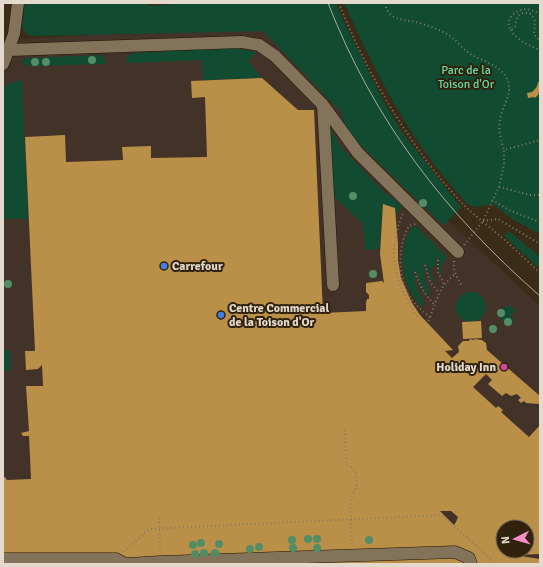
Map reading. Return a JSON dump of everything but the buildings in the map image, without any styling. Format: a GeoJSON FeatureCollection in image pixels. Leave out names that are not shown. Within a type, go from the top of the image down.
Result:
{"type":"FeatureCollection","features":[{"type":"Feature","properties":{"kind":"street"},"geometry":{"type":"LineString","coordinates":[[3,64],[14,34],[18,3]]}},
{"type":"Feature","properties":{"kind":"street"},"geometry":{"type":"LineString","coordinates":[[9,50],[242,42],[259,45],[274,56],[323,105],[358,153],[410,204],[456,256]]}},
{"type":"Feature","properties":{"kind":"street"},"geometry":{"type":"LineString","coordinates":[[323,105],[333,285]]}},
{"type":"Feature","properties":{"kind":"street"},"geometry":{"type":"LineString","coordinates":[[3,559],[128,563],[353,554],[455,552],[470,561]]}},
{"type":"Feature","properties":{"kind":"path"},"geometry":{"type":"LineString","coordinates":[[340,3],[357,42],[385,97],[404,127],[445,183],[464,205],[540,273]]}},
{"type":"Feature","properties":{"kind":"path"},"geometry":{"type":"LineString","coordinates":[[385,3],[390,14],[398,18],[418,22],[441,30],[454,38],[470,54],[491,63],[504,74],[509,85],[510,90],[500,120],[499,131],[504,150],[504,164],[499,187],[483,221],[456,256],[454,269],[455,274],[462,286]]}},
{"type":"Feature","properties":{"kind":"path"},"geometry":{"type":"LineString","coordinates":[[540,15],[531,7],[525,6],[517,8],[509,19],[509,28],[513,34],[520,40],[540,50]]}},
{"type":"Feature","properties":{"kind":"path"},"geometry":{"type":"LineString","coordinates":[[511,30],[515,27],[518,16],[523,13],[528,13],[534,19],[534,34],[540,41]]}},
{"type":"Feature","properties":{"kind":"path"},"geometry":{"type":"LineString","coordinates":[[504,150],[540,141]]}},
{"type":"Feature","properties":{"kind":"path"},"geometry":{"type":"LineString","coordinates":[[499,187],[530,195],[540,195]]}},
{"type":"Feature","properties":{"kind":"path"},"geometry":{"type":"LineString","coordinates":[[492,200],[511,211],[540,222]]}},
{"type":"Feature","properties":{"kind":"path"},"geometry":{"type":"LineString","coordinates":[[410,204],[401,216],[393,259],[398,279],[419,319]]}},
{"type":"Feature","properties":{"kind":"path"},"geometry":{"type":"LineString","coordinates":[[483,221],[498,219],[540,244]]}},
{"type":"Feature","properties":{"kind":"path"},"geometry":{"type":"LineString","coordinates":[[419,226],[416,224],[410,225],[403,241],[400,258],[406,288],[412,301],[430,317]]}},
{"type":"Feature","properties":{"kind":"path"},"geometry":{"type":"LineString","coordinates":[[438,260],[438,272],[444,284]]}},
{"type":"Feature","properties":{"kind":"path"},"geometry":{"type":"LineString","coordinates":[[425,265],[430,282],[439,293]]}},
{"type":"Feature","properties":{"kind":"path"},"geometry":{"type":"LineString","coordinates":[[415,272],[421,287],[435,305]]}},
{"type":"Feature","properties":{"kind":"path"},"geometry":{"type":"LineString","coordinates":[[427,324],[444,284],[455,274]]}},
{"type":"Feature","properties":{"kind":"path"},"geometry":{"type":"LineString","coordinates":[[345,430],[346,465],[351,467],[356,473],[357,480],[356,487],[350,501],[353,554]]}},
{"type":"Feature","properties":{"kind":"path"},"geometry":{"type":"LineString","coordinates":[[128,563],[149,529],[442,515],[496,564]]}},
{"type":"Feature","properties":{"kind":"path"},"geometry":{"type":"LineString","coordinates":[[159,518],[160,562]]}},
{"type":"Feature","properties":{"kind":"shaded area","name":"Centre Commercial de la Toison d'Or"},"geometry":{"type":"Polygon","coordinates":[[[271,25],[443,216],[540,306],[540,564],[3,564],[3,40],[271,25]]]}},
{"type":"Feature","properties":{"kind":"green space"},"geometry":{"type":"Polygon","coordinates":[[[25,3],[146,3],[150,6],[188,3],[336,3],[381,97],[403,134],[461,207],[443,225],[352,137],[343,122],[341,112],[263,31],[31,36],[27,34],[22,27],[25,3]]]}},
{"type":"Feature","properties":{"kind":"green space","name":"Parc de la Toison d'Or"},"geometry":{"type":"Polygon","coordinates":[[[344,3],[540,3],[540,234],[512,219],[493,204],[475,207],[467,204],[433,162],[404,120],[362,43],[344,3]]]}},
{"type":"Feature","properties":{"kind":"green space"},"geometry":{"type":"Polygon","coordinates":[[[234,48],[257,52],[248,61],[262,78],[203,80],[202,60],[126,63],[127,57],[133,53],[234,48]]]}},
{"type":"Feature","properties":{"kind":"green space"},"geometry":{"type":"Polygon","coordinates":[[[104,56],[106,64],[33,66],[24,65],[22,61],[26,58],[104,56]]]}},
{"type":"Feature","properties":{"kind":"green space"},"geometry":{"type":"Polygon","coordinates":[[[22,80],[28,219],[3,219],[3,88],[8,84],[22,80]]]}},
{"type":"Feature","properties":{"kind":"green space"},"geometry":{"type":"Polygon","coordinates":[[[328,124],[341,147],[383,191],[402,206],[396,216],[395,208],[383,204],[379,249],[365,250],[363,224],[330,193],[328,124]]]}},
{"type":"Feature","properties":{"kind":"green space"},"geometry":{"type":"Polygon","coordinates":[[[414,226],[417,227],[447,257],[441,266],[441,272],[439,273],[439,259],[436,258],[435,267],[432,267],[431,272],[434,281],[431,282],[426,264],[423,264],[425,273],[423,274],[430,293],[428,296],[420,283],[416,271],[413,271],[416,279],[414,280],[424,304],[421,307],[415,300],[407,285],[403,268],[403,251],[405,242],[409,231],[414,226]]]}},
{"type":"Feature","properties":{"kind":"green space"},"geometry":{"type":"Polygon","coordinates":[[[509,231],[540,257],[540,269],[504,236],[509,231]]]}},
{"type":"Feature","properties":{"kind":"green space"},"geometry":{"type":"Polygon","coordinates":[[[471,292],[482,296],[486,307],[482,318],[471,322],[460,318],[456,307],[460,296],[471,292]]]}},
{"type":"Feature","properties":{"kind":"green space"},"geometry":{"type":"Polygon","coordinates":[[[505,306],[509,306],[516,310],[510,316],[514,320],[509,326],[501,319],[499,313],[505,306]]]}},
{"type":"Feature","properties":{"kind":"green space"},"geometry":{"type":"Polygon","coordinates":[[[3,350],[10,350],[10,371],[3,371],[3,350]]]}},
{"type":"Feature","properties":{"kind":"tram line"},"geometry":{"type":"LineString","coordinates":[[328,3],[346,46],[367,87],[390,126],[416,163],[443,198],[473,232],[540,296]]}},
{"type":"Feature","properties":{"kind":"place","name":"Carrefour"},"geometry":{"type":"Point","coordinates":[164,266]}},
{"type":"Feature","properties":{"kind":"place","name":"Centre Commercial de la Toison d'Or"},"geometry":{"type":"Point","coordinates":[221,315]}},
{"type":"Feature","properties":{"kind":"place","name":"Holiday Inn"},"geometry":{"type":"Point","coordinates":[504,367]}}]}
